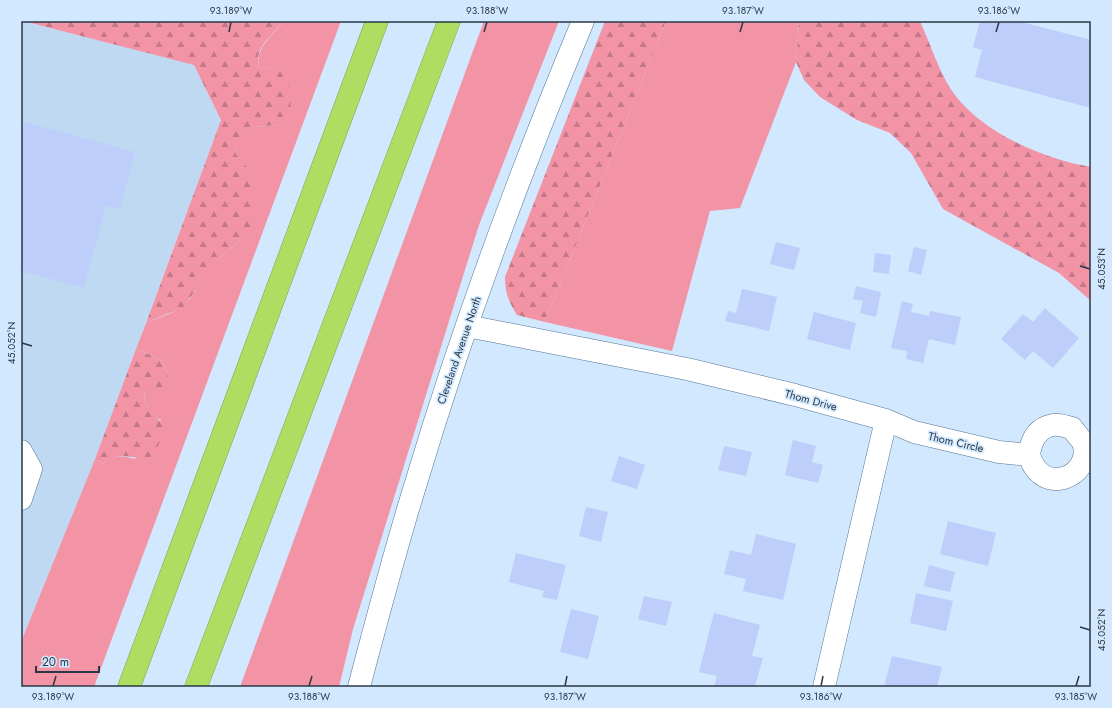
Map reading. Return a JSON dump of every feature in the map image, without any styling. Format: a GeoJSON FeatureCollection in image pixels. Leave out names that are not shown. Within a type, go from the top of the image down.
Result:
{"type":"FeatureCollection","features":[{"type":"Feature","properties":{"kind":"highway"},"geometry":{"type":"LineString","coordinates":[[129,687],[378,21]]}},
{"type":"Feature","properties":{"kind":"highway"},"geometry":{"type":"LineString","coordinates":[[196,687],[449,21]]}},
{"type":"Feature","properties":{"kind":"street","name":"Cleveland Avenue North"},"geometry":{"type":"LineString","coordinates":[[359,687],[416,483],[467,326],[513,199],[583,21]]}},
{"type":"Feature","properties":{"kind":"street","name":"Thom Drive"},"geometry":{"type":"LineString","coordinates":[[467,326],[687,369],[795,395],[886,420]]}},
{"type":"Feature","properties":{"kind":"street","name":"Thom Circle"},"geometry":{"type":"LineString","coordinates":[[886,420],[914,432],[999,452],[1029,455]]}},
{"type":"Feature","properties":{"kind":"street"},"geometry":{"type":"LineString","coordinates":[[824,687],[886,420]]}},
{"type":"Feature","properties":{"kind":"street"},"geometry":{"type":"LineString","coordinates":[[21,451],[32,470],[21,499]]}},
{"type":"Feature","properties":{"kind":"shaded area"},"geometry":{"type":"Polygon","coordinates":[[[21,21],[194,64],[221,120],[95,459],[21,642],[21,21]]]}},
{"type":"Feature","properties":{"kind":"green space"},"geometry":{"type":"Polygon","coordinates":[[[23,21],[283,21],[265,42],[259,53],[258,60],[259,67],[270,68],[281,72],[284,75],[290,90],[290,112],[284,122],[277,125],[253,127],[240,136],[235,146],[236,154],[248,169],[256,209],[252,224],[246,235],[222,256],[183,307],[146,323],[221,120],[194,65],[23,21]]]}},
{"type":"Feature","properties":{"kind":"green space"},"geometry":{"type":"Polygon","coordinates":[[[283,21],[341,21],[94,687],[21,687],[21,642],[95,459],[103,464],[114,457],[135,459],[161,420],[154,416],[148,409],[144,397],[145,393],[153,389],[168,374],[160,359],[136,349],[146,323],[171,313],[189,300],[207,274],[222,256],[246,235],[251,188],[248,170],[236,154],[235,146],[239,136],[253,127],[277,125],[274,69],[259,67],[258,60],[262,47],[283,21]]]}},
{"type":"Feature","properties":{"kind":"green space"},"geometry":{"type":"Polygon","coordinates":[[[484,21],[559,21],[479,225],[353,629],[339,687],[240,687],[484,21]]]}},
{"type":"Feature","properties":{"kind":"green space"},"geometry":{"type":"Polygon","coordinates":[[[605,21],[666,21],[545,322],[517,315],[508,297],[505,277],[605,21]]]}},
{"type":"Feature","properties":{"kind":"green space"},"geometry":{"type":"Polygon","coordinates":[[[666,21],[799,21],[796,62],[740,208],[710,211],[672,351],[545,322],[666,21]]]}},
{"type":"Feature","properties":{"kind":"green space"},"geometry":{"type":"Polygon","coordinates":[[[799,21],[920,21],[938,65],[950,88],[962,103],[977,117],[994,130],[1032,150],[1072,163],[1091,167],[1091,301],[1059,273],[943,209],[911,153],[890,133],[857,120],[820,97],[804,80],[796,62],[799,21]]]}},
{"type":"Feature","properties":{"kind":"green space"},"geometry":{"type":"Polygon","coordinates":[[[136,349],[160,359],[168,374],[167,382],[163,387],[145,393],[144,398],[145,403],[151,412],[165,427],[159,444],[148,459],[119,456],[103,464],[95,459],[136,349]]]}},
{"type":"Feature","properties":{"kind":"building"},"geometry":{"type":"Polygon","coordinates":[[[980,21],[1018,21],[1091,40],[1091,108],[975,77],[982,50],[973,47],[980,21]]]}},
{"type":"Feature","properties":{"kind":"building"},"geometry":{"type":"Polygon","coordinates":[[[21,121],[135,152],[120,209],[106,205],[84,288],[21,271],[21,121]]]}},
{"type":"Feature","properties":{"kind":"building"},"geometry":{"type":"Polygon","coordinates":[[[776,242],[800,248],[794,270],[770,264],[776,242]]]}},
{"type":"Feature","properties":{"kind":"building"},"geometry":{"type":"Polygon","coordinates":[[[914,247],[927,250],[921,275],[908,271],[914,247]]]}},
{"type":"Feature","properties":{"kind":"building"},"geometry":{"type":"Polygon","coordinates":[[[875,253],[891,255],[889,274],[873,272],[875,253]]]}},
{"type":"Feature","properties":{"kind":"building"},"geometry":{"type":"Polygon","coordinates":[[[856,286],[881,292],[876,317],[860,313],[863,301],[853,299],[856,286]]]}},
{"type":"Feature","properties":{"kind":"building"},"geometry":{"type":"Polygon","coordinates":[[[742,289],[777,297],[769,331],[725,321],[728,311],[736,313],[742,289]]]}},
{"type":"Feature","properties":{"kind":"building"},"geometry":{"type":"Polygon","coordinates":[[[902,301],[913,304],[911,312],[929,316],[930,311],[961,317],[955,345],[929,339],[923,363],[906,359],[907,351],[891,348],[902,301]]]}},
{"type":"Feature","properties":{"kind":"building"},"geometry":{"type":"Polygon","coordinates":[[[1045,308],[1079,338],[1053,368],[1033,351],[1025,360],[1001,339],[1023,314],[1033,322],[1045,308]]]}},
{"type":"Feature","properties":{"kind":"building"},"geometry":{"type":"Polygon","coordinates":[[[814,312],[856,323],[850,350],[807,339],[814,312]]]}},
{"type":"Feature","properties":{"kind":"building"},"geometry":{"type":"Polygon","coordinates":[[[793,440],[816,446],[812,462],[823,465],[818,483],[785,475],[793,440]]]}},
{"type":"Feature","properties":{"kind":"building"},"geometry":{"type":"Polygon","coordinates":[[[724,446],[752,452],[746,476],[718,470],[724,446]]]}},
{"type":"Feature","properties":{"kind":"building"},"geometry":{"type":"Polygon","coordinates":[[[619,456],[645,465],[637,489],[611,481],[619,456]]]}},
{"type":"Feature","properties":{"kind":"building"},"geometry":{"type":"Polygon","coordinates":[[[586,507],[608,512],[601,542],[579,536],[586,507]]]}},
{"type":"Feature","properties":{"kind":"building"},"geometry":{"type":"Polygon","coordinates":[[[948,521],[996,533],[988,566],[940,554],[948,521]]]}},
{"type":"Feature","properties":{"kind":"building"},"geometry":{"type":"Polygon","coordinates":[[[756,534],[796,544],[783,600],[743,591],[746,579],[724,574],[730,550],[751,555],[756,534]]]}},
{"type":"Feature","properties":{"kind":"building"},"geometry":{"type":"Polygon","coordinates":[[[516,553],[566,565],[557,600],[542,597],[544,591],[509,582],[516,553]]]}},
{"type":"Feature","properties":{"kind":"building"},"geometry":{"type":"Polygon","coordinates":[[[929,565],[955,572],[950,592],[924,586],[929,565]]]}},
{"type":"Feature","properties":{"kind":"building"},"geometry":{"type":"Polygon","coordinates":[[[916,593],[953,601],[946,631],[910,623],[916,593]]]}},
{"type":"Feature","properties":{"kind":"building"},"geometry":{"type":"Polygon","coordinates":[[[644,596],[672,602],[666,626],[638,619],[644,596]]]}},
{"type":"Feature","properties":{"kind":"building"},"geometry":{"type":"Polygon","coordinates":[[[571,609],[599,616],[588,659],[560,652],[571,609]]]}},
{"type":"Feature","properties":{"kind":"building"},"geometry":{"type":"Polygon","coordinates":[[[714,613],[760,625],[752,656],[763,658],[755,686],[714,687],[717,676],[699,672],[714,613]]]}},
{"type":"Feature","properties":{"kind":"building"},"geometry":{"type":"Polygon","coordinates":[[[892,656],[942,667],[937,687],[884,687],[892,656]]]}}]}
